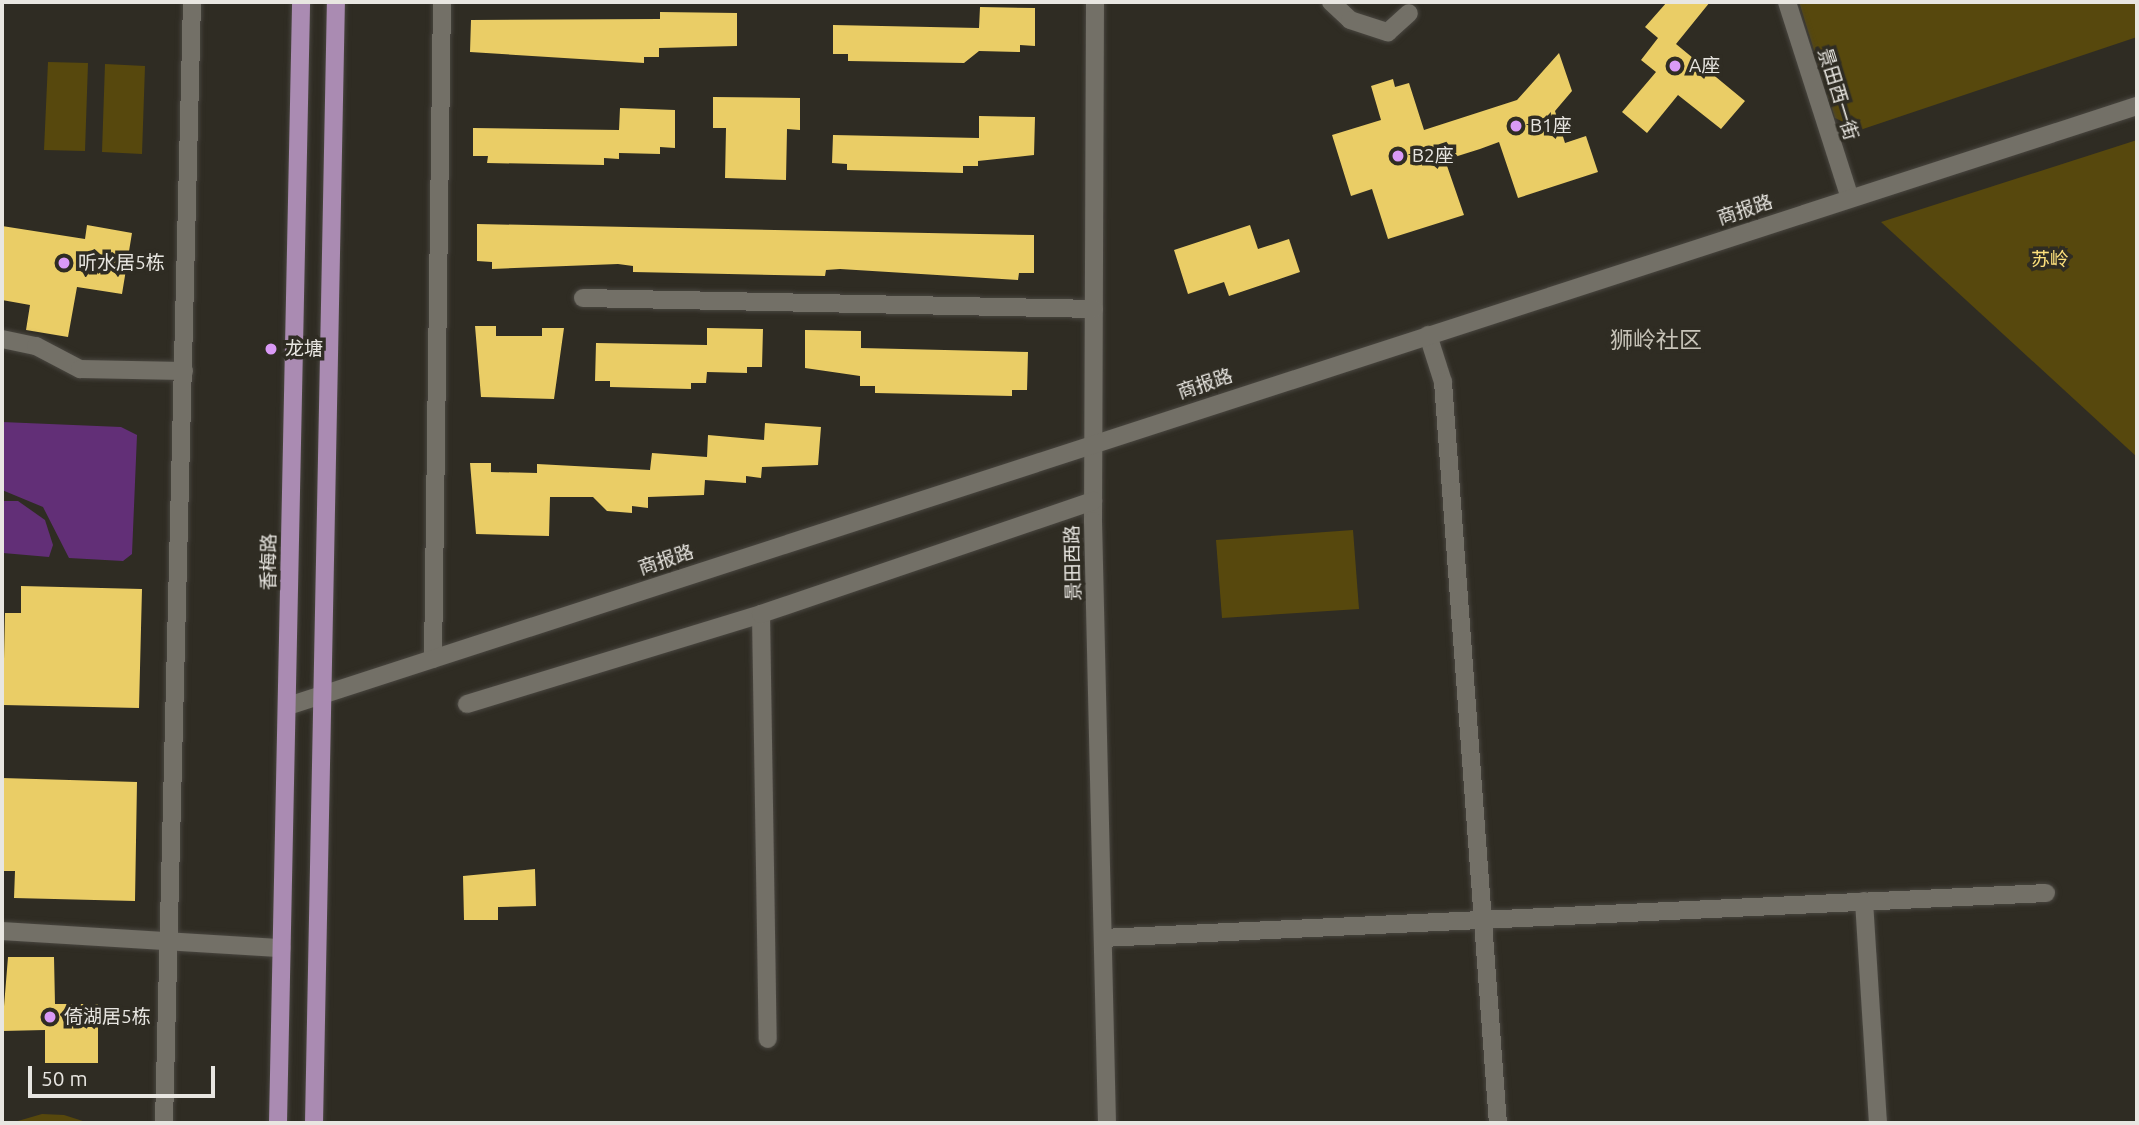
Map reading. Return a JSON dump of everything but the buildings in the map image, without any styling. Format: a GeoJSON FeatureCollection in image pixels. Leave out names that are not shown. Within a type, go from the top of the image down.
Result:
{"type":"FeatureCollection","features":[{"type":"Feature","properties":{"kind":"main road","name":"香梅路"},"geometry":{"type":"LineString","coordinates":[[278,1123],[301,2]]}},
{"type":"Feature","properties":{"kind":"main road"},"geometry":{"type":"LineString","coordinates":[[314,1123],[335,2]]}},
{"type":"Feature","properties":{"kind":"street"},"geometry":{"type":"LineString","coordinates":[[164,1123],[192,2]]}},
{"type":"Feature","properties":{"kind":"street"},"geometry":{"type":"LineString","coordinates":[[433,659],[442,2]]}},
{"type":"Feature","properties":{"kind":"street"},"geometry":{"type":"LineString","coordinates":[[1331,2],[1350,20],[1388,32],[1409,13]]}},
{"type":"Feature","properties":{"kind":"street","name":"景田西一街"},"geometry":{"type":"LineString","coordinates":[[1787,2],[1850,198]]}},
{"type":"Feature","properties":{"kind":"street","name":"景田西路"},"geometry":{"type":"LineString","coordinates":[[1097,3],[1093,501],[1107,1123]]}},
{"type":"Feature","properties":{"kind":"street","name":"商报路"},"geometry":{"type":"LineString","coordinates":[[288,706],[1094,442],[2137,106]]}},
{"type":"Feature","properties":{"kind":"street"},"geometry":{"type":"LineString","coordinates":[[583,298],[1094,309]]}},
{"type":"Feature","properties":{"kind":"street"},"geometry":{"type":"LineString","coordinates":[[1428,335],[1443,382],[1498,1123]]}},
{"type":"Feature","properties":{"kind":"street"},"geometry":{"type":"LineString","coordinates":[[2,339],[36,346],[80,369],[184,371]]}},
{"type":"Feature","properties":{"kind":"street"},"geometry":{"type":"LineString","coordinates":[[467,704],[761,614],[1093,501]]}},
{"type":"Feature","properties":{"kind":"street"},"geometry":{"type":"LineString","coordinates":[[761,614],[768,1039]]}},
{"type":"Feature","properties":{"kind":"street"},"geometry":{"type":"LineString","coordinates":[[1103,938],[2046,893]]}},
{"type":"Feature","properties":{"kind":"street"},"geometry":{"type":"LineString","coordinates":[[1864,901],[1878,1123]]}},
{"type":"Feature","properties":{"kind":"street"},"geometry":{"type":"LineString","coordinates":[[2,931],[281,948]]}},
{"type":"Feature","properties":{"kind":"green space"},"geometry":{"type":"Polygon","coordinates":[[[1799,2],[2137,2],[2137,37],[1860,130],[1835,118],[1799,2]]]}},
{"type":"Feature","properties":{"kind":"green space"},"geometry":{"type":"Polygon","coordinates":[[[48,62],[88,63],[85,151],[44,150],[48,62]]]}},
{"type":"Feature","properties":{"kind":"green space"},"geometry":{"type":"Polygon","coordinates":[[[105,64],[145,66],[142,154],[102,152],[105,64]]]}},
{"type":"Feature","properties":{"kind":"green space","name":"苏岭"},"geometry":{"type":"Polygon","coordinates":[[[2137,140],[2137,457],[1881,222],[2137,140]]]}},
{"type":"Feature","properties":{"kind":"green space"},"geometry":{"type":"Polygon","coordinates":[[[1353,530],[1359,609],[1222,618],[1216,540],[1353,530]]]}},
{"type":"Feature","properties":{"kind":"green space"},"geometry":{"type":"Polygon","coordinates":[[[42,1114],[64,1115],[89,1123],[11,1123],[42,1114]]]}},
{"type":"Feature","properties":{"kind":"shaded area"},"geometry":{"type":"Polygon","coordinates":[[[2,422],[121,427],[137,435],[132,554],[123,561],[69,558],[43,507],[2,490],[2,422]]]}},
{"type":"Feature","properties":{"kind":"shaded area"},"geometry":{"type":"Polygon","coordinates":[[[2,501],[18,501],[45,520],[53,545],[49,557],[3,553],[2,501]]]}},
{"type":"Feature","properties":{"kind":"place","name":"A座"},"geometry":{"type":"Point","coordinates":[1675,66]}},
{"type":"Feature","properties":{"kind":"place","name":"B1座"},"geometry":{"type":"Point","coordinates":[1516,126]}},
{"type":"Feature","properties":{"kind":"place","name":"B2座"},"geometry":{"type":"Point","coordinates":[1398,156]}},
{"type":"Feature","properties":{"kind":"place","name":"听水居5栋"},"geometry":{"type":"Point","coordinates":[64,263]}},
{"type":"Feature","properties":{"kind":"place","name":"龙塘"},"geometry":{"type":"Point","coordinates":[271,349]}},
{"type":"Feature","properties":{"kind":"place","name":"倚湖居5栋"},"geometry":{"type":"Point","coordinates":[50,1017]}},
{"type":"Feature","properties":{"kind":"district","name":"狮岭社区"},"geometry":{"type":"Point","coordinates":[1656,340]}}]}
